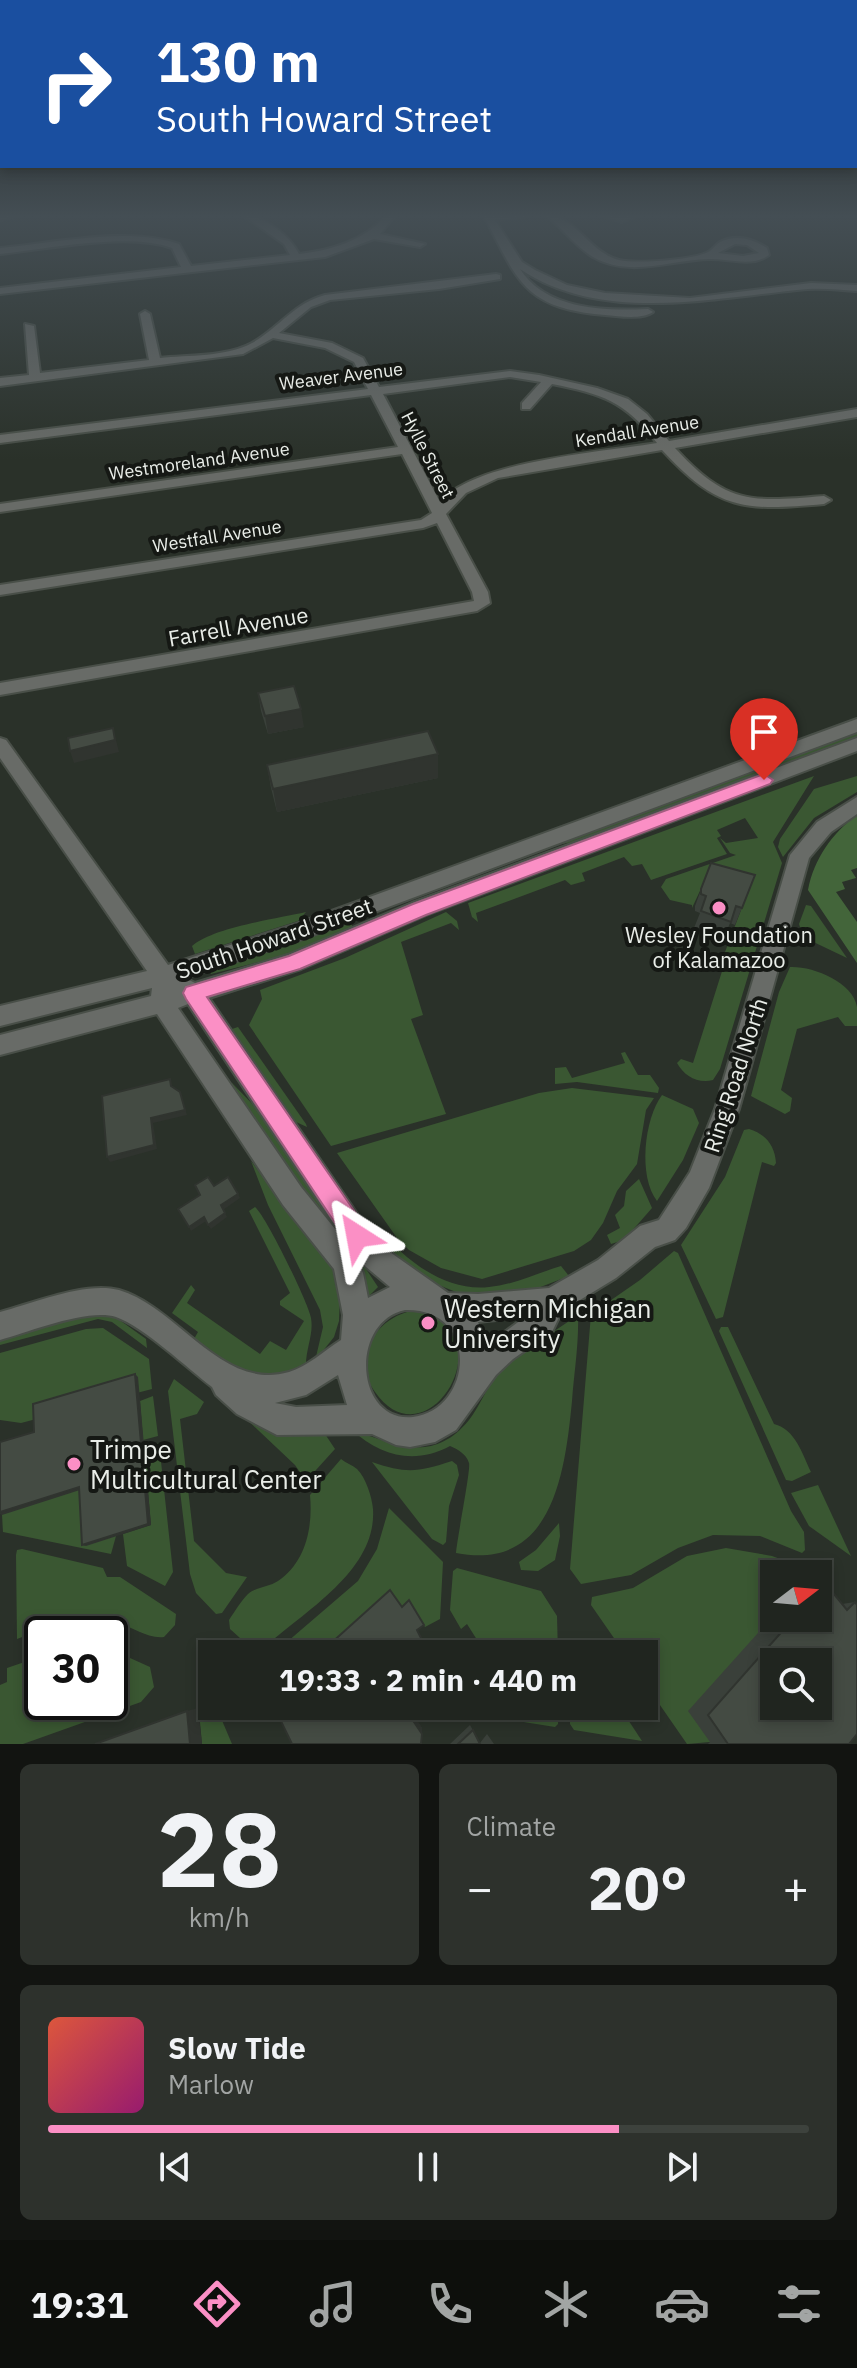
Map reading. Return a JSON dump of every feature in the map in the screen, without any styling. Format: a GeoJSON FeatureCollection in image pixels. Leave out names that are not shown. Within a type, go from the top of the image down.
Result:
{"type":"FeatureCollection","features":[{"type":"Feature","properties":{"kind":"street"},"geometry":{"type":"LineString","coordinates":[[0,382],[243,351],[274,335],[291,315],[330,297]]}},
{"type":"Feature","properties":{"kind":"street"},"geometry":{"type":"LineString","coordinates":[[546,297],[601,312],[651,312],[738,297]]}},
{"type":"Feature","properties":{"kind":"street"},"geometry":{"type":"LineString","coordinates":[[629,297],[690,301],[719,297]]}},
{"type":"Feature","properties":{"kind":"street"},"geometry":{"type":"LineString","coordinates":[[145,314],[155,363]]}},
{"type":"Feature","properties":{"kind":"street"},"geometry":{"type":"LineString","coordinates":[[29,326],[35,378]]}},
{"type":"Feature","properties":{"kind":"street","name":"Hylle Street"},"geometry":{"type":"LineString","coordinates":[[274,335],[316,342],[347,352],[359,360],[480,592],[482,603]]}},
{"type":"Feature","properties":{"kind":"street","name":"Weaver Avenue"},"geometry":{"type":"LineString","coordinates":[[0,439],[500,374],[548,381],[625,402],[643,416],[665,445],[706,487],[731,500],[759,505],[824,500]]}},
{"type":"Feature","properties":{"kind":"street"},"geometry":{"type":"LineString","coordinates":[[526,406],[548,381]]}},
{"type":"Feature","properties":{"kind":"street","name":"Kendall Avenue"},"geometry":{"type":"LineString","coordinates":[[439,517],[452,496],[482,478],[514,469],[857,413]]}},
{"type":"Feature","properties":{"kind":"street","name":"Westmoreland Avenue"},"geometry":{"type":"LineString","coordinates":[[0,508],[404,450]]}},
{"type":"Feature","properties":{"kind":"street","name":"Westfall Avenue"},"geometry":{"type":"LineString","coordinates":[[0,590],[423,524],[439,517]]}},
{"type":"Feature","properties":{"kind":"street","name":"Farrell Avenue"},"geometry":{"type":"LineString","coordinates":[[0,689],[471,608],[482,603]]}},
{"type":"Feature","properties":{"kind":"street","name":"South Howard Street"},"geometry":{"type":"LineString","coordinates":[[0,1016],[163,976],[301,931],[857,725]]}},
{"type":"Feature","properties":{"kind":"street","name":"South Howard Street"},"geometry":{"type":"LineString","coordinates":[[0,1045],[162,1003],[293,963],[471,889],[857,744]]}},
{"type":"Feature","properties":{"kind":"street"},"geometry":{"type":"LineString","coordinates":[[3,755],[163,976],[193,993],[368,1252],[408,1284],[441,1303],[462,1322],[472,1340],[475,1364],[470,1389]]}},
{"type":"Feature","properties":{"kind":"street","name":"Ring Road North"},"geometry":{"type":"LineString","coordinates":[[441,1303],[478,1308],[552,1301],[607,1269],[649,1235],[666,1231],[677,1219],[700,1179],[727,1109],[800,855],[824,827],[857,804]]}},
{"type":"Feature","properties":{"kind":"street"},"geometry":{"type":"LineString","coordinates":[[358,910],[370,932]]}},
{"type":"Feature","properties":{"kind":"street"},"geometry":{"type":"LineString","coordinates":[[163,976],[162,1003],[292,1196],[343,1260],[355,1288],[355,1342],[351,1367],[354,1388],[374,1419]]}},
{"type":"Feature","properties":{"kind":"street"},"geometry":{"type":"LineString","coordinates":[[0,1326],[88,1302],[117,1303],[144,1318],[223,1377],[256,1389],[275,1391],[296,1385],[324,1369],[355,1342],[371,1312],[391,1299],[412,1295],[441,1303]]}},
{"type":"Feature","properties":{"kind":"street","name":"Ring Road North"},"geometry":{"type":"LineString","coordinates":[[223,1377],[226,1385],[257,1410],[277,1420],[374,1419],[396,1430],[425,1430],[446,1420],[503,1349],[542,1322],[552,1301]]}},
{"type":"Feature","properties":{"kind":"green space"},"geometry":{"type":"Polygon","coordinates":[[[857,732],[857,738],[852,740],[585,840],[556,845],[857,732]]]}},
{"type":"Feature","properties":{"kind":"green space"},"geometry":{"type":"Polygon","coordinates":[[[814,776],[773,842],[782,863],[720,1069],[713,1080],[692,1078],[677,1063],[681,1059],[693,1063],[724,965],[714,960],[712,955],[713,952],[720,955],[725,952],[748,892],[705,880],[692,908],[692,905],[670,900],[661,887],[666,879],[736,855],[730,853],[720,838],[726,843],[758,838],[745,818],[717,830],[721,836],[717,838],[727,854],[651,880],[642,864],[632,866],[624,857],[582,873],[585,881],[571,885],[565,880],[476,913],[478,922],[472,917],[468,903],[814,776]]]}},
{"type":"Feature","properties":{"kind":"green space"},"geometry":{"type":"Polygon","coordinates":[[[857,776],[857,792],[814,818],[783,857],[778,847],[780,839],[814,789],[857,776]]]}},
{"type":"Feature","properties":{"kind":"green space"},"geometry":{"type":"Polygon","coordinates":[[[857,815],[857,868],[851,870],[856,878],[842,882],[845,889],[836,892],[857,922],[857,963],[808,890],[825,848],[857,815]]]}},
{"type":"Feature","properties":{"kind":"green space"},"geometry":{"type":"Polygon","coordinates":[[[806,905],[811,906],[847,958],[803,937],[799,924],[806,905]]]}},
{"type":"Feature","properties":{"kind":"green space"},"geometry":{"type":"Polygon","coordinates":[[[306,912],[298,921],[195,954],[192,946],[230,929],[306,912]]]}},
{"type":"Feature","properties":{"kind":"green space"},"geometry":{"type":"Polygon","coordinates":[[[446,912],[457,921],[459,930],[451,923],[401,942],[423,1015],[411,1019],[446,1114],[331,1146],[249,1025],[262,999],[260,990],[345,958],[446,912]]]}},
{"type":"Feature","properties":{"kind":"green space"},"geometry":{"type":"Polygon","coordinates":[[[351,923],[354,930],[306,950],[211,974],[209,971],[351,923]]]}},
{"type":"Feature","properties":{"kind":"green space"},"geometry":{"type":"Polygon","coordinates":[[[790,967],[810,969],[831,977],[848,990],[857,1007],[857,1026],[845,1026],[838,1017],[797,1029],[781,1090],[792,1098],[790,1111],[785,1114],[751,1096],[779,992],[790,967]]]}},
{"type":"Feature","properties":{"kind":"green space"},"geometry":{"type":"Polygon","coordinates":[[[238,1027],[307,1127],[296,1122],[232,1029],[238,1027]]]}},
{"type":"Feature","properties":{"kind":"green space"},"geometry":{"type":"Polygon","coordinates":[[[625,1052],[638,1075],[650,1075],[659,1088],[658,1093],[577,1082],[555,1084],[555,1068],[566,1067],[572,1078],[625,1063],[621,1053],[625,1052]]]}},
{"type":"Feature","properties":{"kind":"green space"},"geometry":{"type":"Polygon","coordinates":[[[232,1083],[264,1116],[378,1287],[368,1297],[230,1085],[232,1083]]]}},
{"type":"Feature","properties":{"kind":"green space"},"geometry":{"type":"Polygon","coordinates":[[[572,1088],[654,1098],[646,1110],[637,1164],[617,1191],[603,1223],[591,1240],[574,1251],[482,1279],[441,1268],[409,1250],[397,1238],[337,1153],[539,1093],[572,1088]]]}},
{"type":"Feature","properties":{"kind":"green space"},"geometry":{"type":"Polygon","coordinates":[[[662,1095],[693,1109],[699,1123],[683,1160],[657,1201],[651,1191],[645,1163],[647,1133],[662,1095]]]}},
{"type":"Feature","properties":{"kind":"green space"},"geometry":{"type":"Polygon","coordinates":[[[749,1129],[768,1142],[774,1151],[776,1163],[774,1166],[762,1162],[723,1317],[716,1319],[681,1245],[725,1177],[744,1130],[749,1129]]]}},
{"type":"Feature","properties":{"kind":"green space"},"geometry":{"type":"Polygon","coordinates":[[[251,1161],[335,1271],[340,1297],[339,1321],[334,1337],[315,1361],[323,1327],[320,1310],[268,1205],[251,1161]]]}},
{"type":"Feature","properties":{"kind":"green space"},"geometry":{"type":"Polygon","coordinates":[[[639,1179],[652,1208],[624,1240],[611,1244],[607,1235],[620,1228],[615,1215],[624,1206],[626,1191],[639,1179]]]}},
{"type":"Feature","properties":{"kind":"green space"},"geometry":{"type":"Polygon","coordinates":[[[255,1207],[286,1260],[311,1318],[306,1368],[275,1378],[247,1373],[220,1359],[194,1339],[198,1332],[172,1313],[191,1285],[195,1290],[187,1303],[260,1354],[270,1341],[286,1350],[304,1321],[280,1305],[280,1301],[290,1293],[249,1211],[255,1207]]]}},
{"type":"Feature","properties":{"kind":"green space"},"geometry":{"type":"Polygon","coordinates":[[[366,1225],[378,1227],[400,1251],[426,1271],[457,1284],[498,1286],[561,1266],[569,1276],[520,1295],[456,1292],[421,1278],[385,1249],[366,1225]]]}},
{"type":"Feature","properties":{"kind":"green space"},"geometry":{"type":"Polygon","coordinates":[[[674,1251],[678,1253],[791,1511],[804,1532],[805,1550],[802,1553],[760,1536],[713,1535],[678,1548],[631,1575],[581,1584],[570,1569],[591,1314],[640,1280],[674,1251]]]}},
{"type":"Feature","properties":{"kind":"green space"},"geometry":{"type":"Polygon","coordinates":[[[411,1311],[441,1321],[456,1340],[458,1362],[451,1385],[437,1403],[418,1414],[396,1411],[375,1392],[365,1366],[370,1342],[377,1331],[398,1315],[411,1311]]]}},
{"type":"Feature","properties":{"kind":"green space"},"geometry":{"type":"Polygon","coordinates":[[[93,1313],[114,1316],[146,1339],[147,1348],[112,1322],[98,1319],[0,1345],[0,1339],[93,1313]]]}},
{"type":"Feature","properties":{"kind":"green space"},"geometry":{"type":"Polygon","coordinates":[[[578,1315],[565,1457],[548,1511],[533,1532],[514,1547],[489,1555],[456,1553],[469,1468],[464,1455],[450,1446],[424,1455],[398,1455],[374,1446],[352,1430],[399,1445],[427,1447],[441,1443],[469,1420],[491,1383],[504,1369],[578,1315]]]}},
{"type":"Feature","properties":{"kind":"green space"},"geometry":{"type":"Polygon","coordinates":[[[721,1327],[728,1327],[774,1424],[793,1436],[811,1472],[792,1481],[786,1480],[719,1331],[721,1327]]]}},
{"type":"Feature","properties":{"kind":"green space"},"geometry":{"type":"Polygon","coordinates":[[[103,1328],[149,1359],[152,1389],[21,1423],[0,1420],[0,1353],[86,1329],[103,1328]]]}},
{"type":"Feature","properties":{"kind":"green space"},"geometry":{"type":"Polygon","coordinates":[[[174,1379],[204,1402],[197,1414],[180,1419],[194,1541],[226,1573],[247,1577],[222,1613],[216,1614],[196,1593],[190,1574],[168,1391],[174,1379]]]}},
{"type":"Feature","properties":{"kind":"green space"},"geometry":{"type":"Polygon","coordinates":[[[153,1396],[158,1436],[143,1440],[140,1401],[153,1396]]]}},
{"type":"Feature","properties":{"kind":"green space"},"geometry":{"type":"Polygon","coordinates":[[[242,1415],[323,1431],[335,1449],[306,1481],[295,1465],[242,1415]]]}},
{"type":"Feature","properties":{"kind":"green space"},"geometry":{"type":"Polygon","coordinates":[[[159,1443],[173,1572],[165,1586],[127,1566],[123,1534],[151,1525],[144,1448],[159,1443]]]}},
{"type":"Feature","properties":{"kind":"green space"},"geometry":{"type":"Polygon","coordinates":[[[341,1459],[360,1473],[366,1482],[373,1509],[371,1531],[364,1550],[337,1586],[273,1640],[242,1640],[230,1629],[229,1620],[248,1594],[278,1581],[295,1564],[309,1531],[310,1495],[341,1459]]]}},
{"type":"Feature","properties":{"kind":"green space"},"geometry":{"type":"Polygon","coordinates":[[[452,1461],[457,1465],[459,1475],[449,1506],[446,1542],[443,1545],[432,1539],[372,1462],[412,1470],[452,1461]]]}},
{"type":"Feature","properties":{"kind":"green space"},"geometry":{"type":"Polygon","coordinates":[[[0,1481],[83,1489],[116,1536],[111,1554],[3,1532],[0,1481]]]}},
{"type":"Feature","properties":{"kind":"green space"},"geometry":{"type":"Polygon","coordinates":[[[818,1485],[851,1556],[809,1526],[791,1493],[818,1485]]]}},
{"type":"Feature","properties":{"kind":"green space"},"geometry":{"type":"Polygon","coordinates":[[[389,1508],[443,1562],[440,1619],[425,1627],[411,1604],[351,1640],[289,1640],[358,1581],[377,1549],[389,1508]]]}},
{"type":"Feature","properties":{"kind":"green space"},"geometry":{"type":"Polygon","coordinates":[[[559,1523],[555,1560],[538,1571],[521,1570],[519,1562],[536,1550],[559,1523]]]}},
{"type":"Feature","properties":{"kind":"green space"},"geometry":{"type":"Polygon","coordinates":[[[726,1548],[783,1560],[760,1560],[760,1632],[765,1632],[710,1742],[687,1744],[658,1702],[658,1640],[615,1640],[591,1605],[592,1597],[633,1588],[687,1556],[726,1548]]]}},
{"type":"Feature","properties":{"kind":"green space"},"geometry":{"type":"Polygon","coordinates":[[[17,1550],[103,1568],[107,1577],[120,1577],[176,1614],[175,1625],[164,1637],[158,1637],[128,1627],[128,1616],[24,1616],[24,1636],[17,1639],[17,1550]]]}},
{"type":"Feature","properties":{"kind":"green space"},"geometry":{"type":"Polygon","coordinates":[[[457,1568],[541,1591],[557,1616],[558,1640],[477,1640],[467,1624],[461,1629],[450,1610],[453,1571],[457,1568]]]}},
{"type":"Feature","properties":{"kind":"green space"},"geometry":{"type":"Polygon","coordinates":[[[128,1657],[150,1667],[154,1687],[141,1702],[128,1707],[128,1657]]]}},
{"type":"Feature","properties":{"kind":"green space"},"geometry":{"type":"Polygon","coordinates":[[[24,1662],[24,1720],[90,1720],[23,1744],[0,1744],[0,1685],[7,1682],[7,1668],[24,1662]]]}},
{"type":"Feature","properties":{"kind":"green space"},"geometry":{"type":"Polygon","coordinates":[[[200,1720],[222,1720],[232,1744],[202,1744],[200,1720]]]}},
{"type":"Feature","properties":{"kind":"green space"},"geometry":{"type":"Polygon","coordinates":[[[511,1720],[558,1720],[555,1727],[511,1720]]]}},
{"type":"Feature","properties":{"kind":"green space"},"geometry":{"type":"Polygon","coordinates":[[[570,1720],[628,1720],[642,1741],[574,1730],[570,1720]]]}},
{"type":"Feature","properties":{"kind":"building"},"geometry":{"type":"Polygon","coordinates":[[[294,686],[301,709],[265,716],[258,693],[294,686]]]}},
{"type":"Feature","properties":{"kind":"building"},"geometry":{"type":"Polygon","coordinates":[[[113,728],[115,740],[70,751],[68,738],[113,728]]]}},
{"type":"Feature","properties":{"kind":"building"},"geometry":{"type":"Polygon","coordinates":[[[428,731],[438,754],[273,789],[267,765],[428,731]]]}},
{"type":"Feature","properties":{"kind":"building"},"geometry":{"type":"Polygon","coordinates":[[[711,863],[755,875],[742,908],[736,906],[731,922],[701,911],[706,896],[701,894],[701,889],[711,863]]]}},
{"type":"Feature","properties":{"kind":"building"},"geometry":{"type":"Polygon","coordinates":[[[170,1079],[171,1086],[180,1092],[185,1110],[151,1118],[154,1145],[107,1157],[102,1096],[170,1079]]]}},
{"type":"Feature","properties":{"kind":"building"},"geometry":{"type":"Polygon","coordinates":[[[208,1177],[214,1186],[228,1177],[238,1194],[221,1205],[225,1213],[208,1225],[204,1217],[189,1227],[178,1209],[200,1195],[195,1185],[208,1177]]]}},
{"type":"Feature","properties":{"kind":"building","name":"Trimpe Multicultural Center"},"geometry":{"type":"Polygon","coordinates":[[[135,1374],[148,1524],[82,1545],[79,1487],[0,1512],[0,1442],[34,1432],[33,1404],[135,1374]]]}},
{"type":"Feature","properties":{"kind":"building"},"geometry":{"type":"Polygon","coordinates":[[[390,1590],[402,1607],[409,1600],[424,1625],[417,1630],[422,1640],[335,1640],[390,1590]]]}},
{"type":"Feature","properties":{"kind":"building"},"geometry":{"type":"Polygon","coordinates":[[[832,1592],[847,1610],[855,1602],[857,1734],[849,1744],[728,1744],[708,1715],[760,1656],[760,1720],[832,1720],[832,1648],[767,1648],[782,1632],[832,1632],[832,1592]]]}},
{"type":"Feature","properties":{"kind":"building"},"geometry":{"type":"Polygon","coordinates":[[[187,1711],[190,1744],[95,1744],[187,1711]]]}},
{"type":"Feature","properties":{"kind":"building"},"geometry":{"type":"Polygon","coordinates":[[[280,1720],[413,1720],[422,1734],[421,1744],[292,1744],[280,1720]]]}},
{"type":"Feature","properties":{"kind":"building"},"geometry":{"type":"Polygon","coordinates":[[[473,1730],[480,1744],[458,1744],[473,1730]]]}},
{"type":"Feature","properties":{"kind":"place","name":"Wesley Foundation of Kalamazoo"},"geometry":{"type":"Point","coordinates":[719,908]}},
{"type":"Feature","properties":{"kind":"place","name":"Western Michigan University"},"geometry":{"type":"Point","coordinates":[428,1323]}},
{"type":"Feature","properties":{"kind":"place","name":"Trimpe Multicultural Center"},"geometry":{"type":"Point","coordinates":[74,1464]}},
{"type":"Feature","properties":{"kind":"route"},"geometry":{"type":"LineString","coordinates":[[357,1236],[193,993],[293,963],[419,909],[764,780]]}}]}
